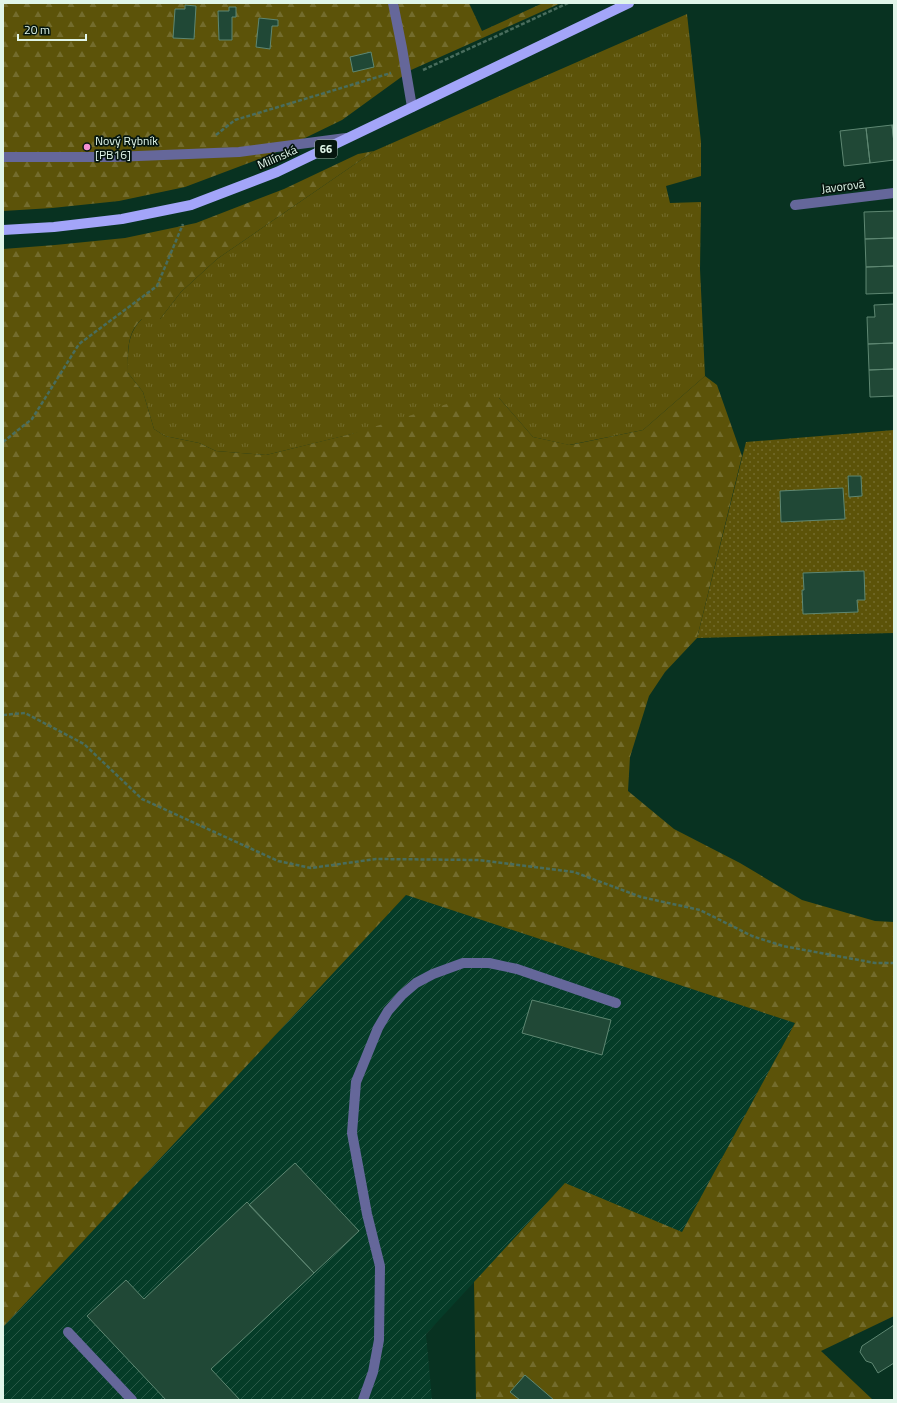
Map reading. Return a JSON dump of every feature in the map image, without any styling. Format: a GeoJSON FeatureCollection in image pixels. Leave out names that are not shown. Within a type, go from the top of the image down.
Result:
{"type":"FeatureCollection","features":[{"type":"Feature","properties":{"kind":"main road","name":"Milínská"},"geometry":{"type":"LineString","coordinates":[[3,230],[54,227],[122,219],[190,205],[277,172],[629,3]]}},
{"type":"Feature","properties":{"kind":"street"},"geometry":{"type":"LineString","coordinates":[[393,3],[412,107]]}},
{"type":"Feature","properties":{"kind":"street"},"geometry":{"type":"LineString","coordinates":[[3,157],[113,157],[239,152],[350,137]]}},
{"type":"Feature","properties":{"kind":"street","name":"Javorová"},"geometry":{"type":"LineString","coordinates":[[795,205],[894,193]]}},
{"type":"Feature","properties":{"kind":"street"},"geometry":{"type":"LineString","coordinates":[[363,1400],[372,1372],[379,1340],[380,1266],[367,1214],[352,1133],[356,1082],[378,1028],[388,1011],[416,983],[433,974],[463,963],[489,963],[517,969],[616,1003]]}},
{"type":"Feature","properties":{"kind":"street"},"geometry":{"type":"LineString","coordinates":[[68,1332],[132,1400]]}},
{"type":"Feature","properties":{"kind":"path"},"geometry":{"type":"LineString","coordinates":[[211,139],[235,120],[394,72],[407,77],[568,3]]}},
{"type":"Feature","properties":{"kind":"path"},"geometry":{"type":"LineString","coordinates":[[3,442],[32,419],[79,344],[157,286],[190,205]]}},
{"type":"Feature","properties":{"kind":"path"},"geometry":{"type":"LineString","coordinates":[[3,715],[24,713],[84,744],[142,799],[278,861],[311,868],[376,859],[479,860],[574,872],[641,897],[700,910],[752,936],[783,946],[875,963],[894,963]]}},
{"type":"Feature","properties":{"kind":"shaded area"},"geometry":{"type":"Polygon","coordinates":[[[406,895],[795,1023],[682,1232],[565,1184],[426,1334],[432,1400],[3,1400],[3,1327],[406,895]]]}},
{"type":"Feature","properties":{"kind":"green space"},"geometry":{"type":"Polygon","coordinates":[[[3,3],[469,3],[482,31],[543,3],[561,3],[411,70],[342,120],[270,155],[185,187],[119,201],[52,208],[3,211],[3,3]]]}},
{"type":"Feature","properties":{"kind":"green space"},"geometry":{"type":"Polygon","coordinates":[[[687,14],[701,142],[701,176],[666,186],[670,203],[701,202],[700,269],[705,376],[643,430],[569,445],[533,437],[499,398],[266,455],[216,451],[199,443],[165,436],[154,429],[143,392],[128,373],[128,351],[133,331],[142,319],[160,319],[181,292],[217,259],[374,151],[687,14]]]}},
{"type":"Feature","properties":{"kind":"green space"},"geometry":{"type":"Polygon","coordinates":[[[374,151],[217,259],[181,292],[160,319],[142,319],[133,331],[129,344],[128,373],[143,392],[154,429],[165,436],[199,443],[216,451],[266,455],[351,434],[466,398],[499,398],[533,437],[570,445],[643,430],[705,376],[717,385],[742,456],[697,638],[665,672],[649,696],[630,757],[628,791],[674,829],[740,863],[802,900],[875,921],[894,922],[894,1316],[821,1351],[873,1400],[476,1400],[474,1282],[565,1183],[682,1232],[795,1023],[406,895],[3,1327],[3,249],[125,238],[196,223],[284,189],[358,154],[374,151]]]}},
{"type":"Feature","properties":{"kind":"green space"},"geometry":{"type":"Polygon","coordinates":[[[894,430],[894,633],[697,638],[746,442],[894,430]]]}},
{"type":"Feature","properties":{"kind":"building"},"geometry":{"type":"Polygon","coordinates":[[[185,5],[196,6],[194,39],[173,38],[175,9],[185,9],[185,5]]]}},
{"type":"Feature","properties":{"kind":"building"},"geometry":{"type":"Polygon","coordinates":[[[229,7],[236,7],[236,17],[232,17],[232,40],[219,40],[218,11],[229,11],[229,7]]]}},
{"type":"Feature","properties":{"kind":"building"},"geometry":{"type":"Polygon","coordinates":[[[259,18],[278,20],[278,26],[272,26],[270,49],[256,47],[259,18]]]}},
{"type":"Feature","properties":{"kind":"building"},"geometry":{"type":"Polygon","coordinates":[[[371,52],[374,67],[353,72],[350,57],[371,52]]]}},
{"type":"Feature","properties":{"kind":"building"},"geometry":{"type":"Polygon","coordinates":[[[892,125],[894,125],[894,143],[892,125]]]}},
{"type":"Feature","properties":{"kind":"building"},"geometry":{"type":"Polygon","coordinates":[[[892,125],[894,160],[870,163],[866,128],[892,125]]]}},
{"type":"Feature","properties":{"kind":"building"},"geometry":{"type":"Polygon","coordinates":[[[866,128],[870,163],[844,166],[840,131],[866,128]]]}},
{"type":"Feature","properties":{"kind":"building"},"geometry":{"type":"Polygon","coordinates":[[[894,211],[894,238],[865,239],[864,212],[894,211]]]}},
{"type":"Feature","properties":{"kind":"building"},"geometry":{"type":"Polygon","coordinates":[[[894,238],[894,266],[866,267],[865,239],[894,238]]]}},
{"type":"Feature","properties":{"kind":"building"},"geometry":{"type":"Polygon","coordinates":[[[894,266],[894,293],[866,294],[866,267],[894,266]]]}},
{"type":"Feature","properties":{"kind":"building"},"geometry":{"type":"Polygon","coordinates":[[[894,304],[894,343],[868,344],[867,317],[875,317],[874,305],[894,304]]]}},
{"type":"Feature","properties":{"kind":"building"},"geometry":{"type":"Polygon","coordinates":[[[894,343],[894,369],[869,370],[868,344],[894,343]]]}},
{"type":"Feature","properties":{"kind":"building"},"geometry":{"type":"Polygon","coordinates":[[[894,369],[894,396],[870,397],[869,370],[894,369]]]}},
{"type":"Feature","properties":{"kind":"building"},"geometry":{"type":"Polygon","coordinates":[[[848,476],[861,476],[862,496],[849,497],[848,476]]]}},
{"type":"Feature","properties":{"kind":"building"},"geometry":{"type":"Polygon","coordinates":[[[843,488],[845,519],[781,522],[780,491],[843,488]]]}},
{"type":"Feature","properties":{"kind":"building"},"geometry":{"type":"Polygon","coordinates":[[[864,571],[865,600],[857,600],[858,612],[803,614],[803,573],[864,571]]]}},
{"type":"Feature","properties":{"kind":"building"},"geometry":{"type":"Polygon","coordinates":[[[532,1000],[611,1020],[602,1055],[522,1033],[532,1000]]]}},
{"type":"Feature","properties":{"kind":"building"},"geometry":{"type":"Polygon","coordinates":[[[295,1163],[359,1231],[314,1273],[249,1205],[295,1163]]]}},
{"type":"Feature","properties":{"kind":"building"},"geometry":{"type":"Polygon","coordinates":[[[247,1202],[314,1273],[211,1369],[240,1400],[166,1400],[87,1316],[126,1280],[144,1299],[247,1202]]]}},
{"type":"Feature","properties":{"kind":"building"},"geometry":{"type":"Polygon","coordinates":[[[894,1325],[894,1363],[878,1373],[872,1363],[866,1361],[860,1352],[862,1346],[894,1325]]]}},
{"type":"Feature","properties":{"kind":"building"},"geometry":{"type":"Polygon","coordinates":[[[525,1375],[554,1400],[520,1400],[510,1392],[525,1375]]]}},
{"type":"Feature","properties":{"kind":"place","name":"Nový Rybník [PB16]"},"geometry":{"type":"Point","coordinates":[87,147]}}]}
